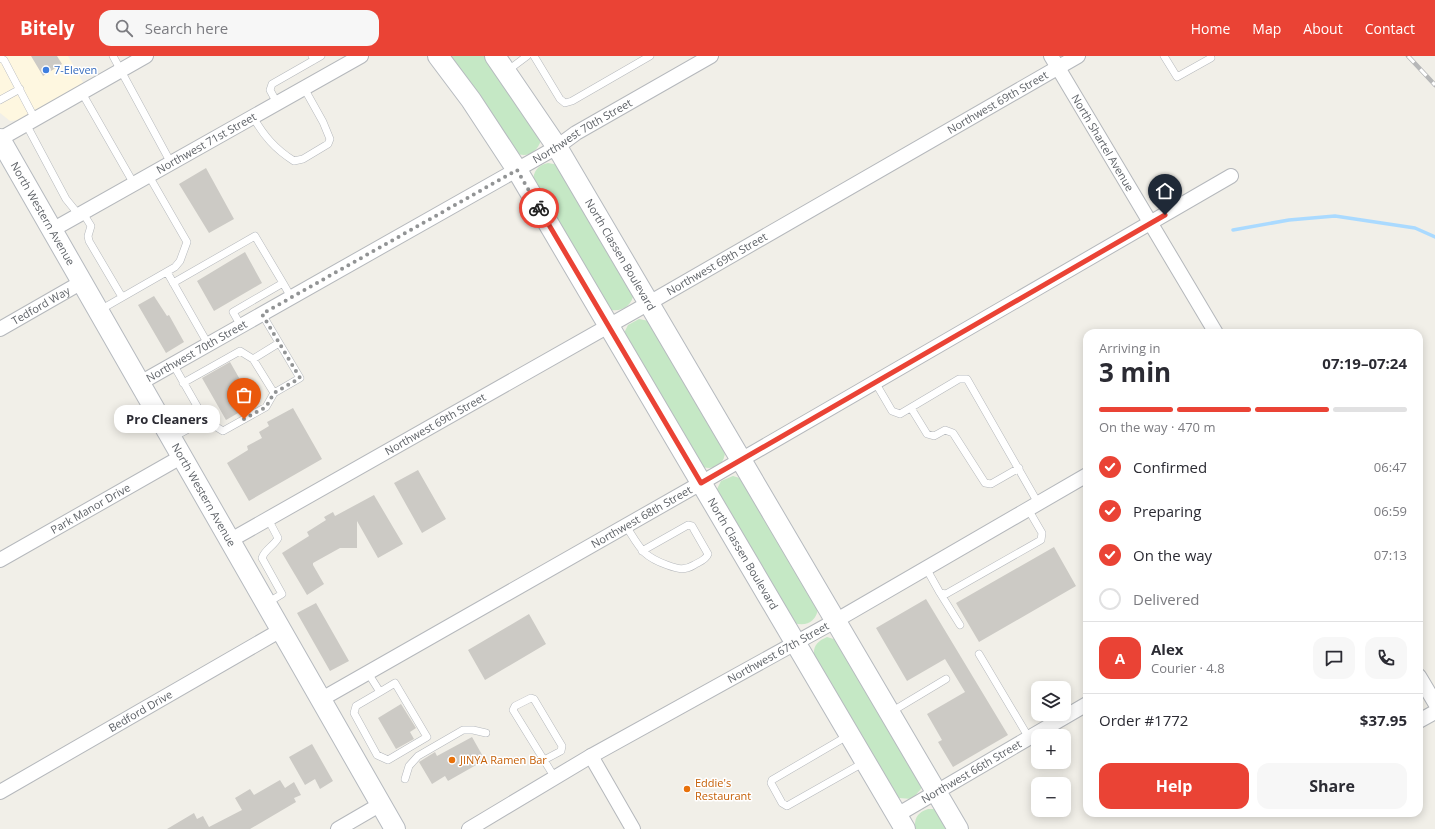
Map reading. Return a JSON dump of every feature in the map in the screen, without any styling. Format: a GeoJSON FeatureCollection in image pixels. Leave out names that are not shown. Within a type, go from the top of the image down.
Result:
{"type":"FeatureCollection","features":[{"type":"Feature","properties":{"kind":"street"},"geometry":{"type":"LineString","coordinates":[[0,139],[146,56]]}},
{"type":"Feature","properties":{"kind":"street","name":"Northwest 71st Street"},"geometry":{"type":"LineString","coordinates":[[52,230],[361,56]]}},
{"type":"Feature","properties":{"kind":"street","name":"North Classen Boulevard"},"geometry":{"type":"LineString","coordinates":[[438,56],[471,100],[517,170],[902,825]]}},
{"type":"Feature","properties":{"kind":"street","name":"Northwest 70th Street"},"geometry":{"type":"LineString","coordinates":[[140,383],[517,170],[557,147],[576,133],[711,56]]}},
{"type":"Feature","properties":{"kind":"street","name":"Northwest 69th Street"},"geometry":{"type":"LineString","coordinates":[[229,541],[649,303],[1054,62],[1078,56]]}},
{"type":"Feature","properties":{"kind":"street","name":"North Classen Boulevard"},"geometry":{"type":"LineString","coordinates":[[500,61],[557,147],[958,829]]}},
{"type":"Feature","properties":{"kind":"street","name":"North Shartel Avenue"},"geometry":{"type":"LineString","coordinates":[[1054,62],[1152,223],[1214,329]]}},
{"type":"Feature","properties":{"kind":"street","name":"North Western Avenue"},"geometry":{"type":"LineString","coordinates":[[0,139],[395,829]]}},
{"type":"Feature","properties":{"kind":"street","name":"Northwest 68th Street"},"geometry":{"type":"LineString","coordinates":[[320,700],[701,483],[1231,176]]}},
{"type":"Feature","properties":{"kind":"street","name":"Tedford Way"},"geometry":{"type":"LineString","coordinates":[[0,329],[82,282]]}},
{"type":"Feature","properties":{"kind":"street","name":"Park Manor Drive"},"geometry":{"type":"LineString","coordinates":[[0,560],[181,457]]}},
{"type":"Feature","properties":{"kind":"street","name":"Northwest 67th Street"},"geometry":{"type":"LineString","coordinates":[[469,829],[591,756],[835,621],[1083,477]]}},
{"type":"Feature","properties":{"kind":"street","name":"Bedford Drive"},"geometry":{"type":"LineString","coordinates":[[0,792],[281,630]]}},
{"type":"Feature","properties":{"kind":"street"},"geometry":{"type":"LineString","coordinates":[[1423,683],[1435,703]]}},
{"type":"Feature","properties":{"kind":"street","name":"Northwest 66th Street"},"geometry":{"type":"LineString","coordinates":[[902,825],[936,793],[1083,706]]}},
{"type":"Feature","properties":{"kind":"street"},"geometry":{"type":"LineString","coordinates":[[1423,719],[1435,712]]}},
{"type":"Feature","properties":{"kind":"street"},"geometry":{"type":"LineString","coordinates":[[591,756],[633,829]]}},
{"type":"Feature","properties":{"kind":"street"},"geometry":{"type":"LineString","coordinates":[[338,829],[381,804]]}},
{"type":"Feature","properties":{"kind":"lane"},"geometry":{"type":"LineString","coordinates":[[113,56],[171,163]]}},
{"type":"Feature","properties":{"kind":"lane"},"geometry":{"type":"LineString","coordinates":[[278,103],[270,90],[272,84],[313,58],[321,56]]}},
{"type":"Feature","properties":{"kind":"lane"},"geometry":{"type":"LineString","coordinates":[[500,61],[526,56]]}},
{"type":"Feature","properties":{"kind":"lane"},"geometry":{"type":"LineString","coordinates":[[534,56],[560,99],[565,103],[572,101],[650,56]]}},
{"type":"Feature","properties":{"kind":"lane"},"geometry":{"type":"LineString","coordinates":[[1164,56],[1177,77],[1211,58]]}},
{"type":"Feature","properties":{"kind":"lane"},"geometry":{"type":"LineString","coordinates":[[0,58],[4,60],[20,90],[31,122],[66,199],[91,226],[88,236],[89,241],[122,297]]}},
{"type":"Feature","properties":{"kind":"lane"},"geometry":{"type":"LineString","coordinates":[[253,117],[266,138],[283,154],[294,161],[303,158],[328,144],[330,139],[323,122],[304,88]]}},
{"type":"Feature","properties":{"kind":"lane"},"geometry":{"type":"LineString","coordinates":[[0,100],[20,90]]}},
{"type":"Feature","properties":{"kind":"lane"},"geometry":{"type":"LineString","coordinates":[[82,92],[134,184]]}},
{"type":"Feature","properties":{"kind":"lane"},"geometry":{"type":"LineString","coordinates":[[98,311],[166,272],[180,261],[187,242],[149,176]]}},
{"type":"Feature","properties":{"kind":"lane"},"geometry":{"type":"LineString","coordinates":[[173,283],[255,236],[291,297]]}},
{"type":"Feature","properties":{"kind":"lane"},"geometry":{"type":"LineString","coordinates":[[166,272],[208,344]]}},
{"type":"Feature","properties":{"kind":"lane"},"geometry":{"type":"LineString","coordinates":[[241,326],[233,312],[283,283]]}},
{"type":"Feature","properties":{"kind":"lane"},"geometry":{"type":"LineString","coordinates":[[173,364],[205,420],[223,431],[266,407],[274,393],[300,378],[262,314]]}},
{"type":"Feature","properties":{"kind":"lane"},"geometry":{"type":"LineString","coordinates":[[253,359],[279,343]]}},
{"type":"Feature","properties":{"kind":"lane"},"geometry":{"type":"LineString","coordinates":[[183,383],[240,351],[253,359],[274,393]]}},
{"type":"Feature","properties":{"kind":"lane"},"geometry":{"type":"LineString","coordinates":[[875,382],[896,414],[904,413],[959,379],[967,379],[1019,468],[1042,533],[1040,540],[946,594],[940,593]]}},
{"type":"Feature","properties":{"kind":"lane"},"geometry":{"type":"LineString","coordinates":[[911,408],[927,434],[934,436],[945,430],[953,433],[985,483],[991,484],[1019,468]]}},
{"type":"Feature","properties":{"kind":"lane"},"geometry":{"type":"LineString","coordinates":[[171,439],[205,420]]}},
{"type":"Feature","properties":{"kind":"lane"},"geometry":{"type":"LineString","coordinates":[[266,604],[282,594],[262,558],[264,552],[276,543],[278,538],[268,519]]}},
{"type":"Feature","properties":{"kind":"lane"},"geometry":{"type":"LineString","coordinates":[[626,526],[642,551],[651,559],[679,569],[686,570],[706,558],[708,554],[692,526],[688,525],[642,551]]}},
{"type":"Feature","properties":{"kind":"lane"},"geometry":{"type":"LineString","coordinates":[[926,568],[960,626]]}},
{"type":"Feature","properties":{"kind":"lane"},"geometry":{"type":"LineString","coordinates":[[979,654],[1029,738]]}},
{"type":"Feature","properties":{"kind":"lane"},"geometry":{"type":"LineString","coordinates":[[368,673],[380,692]]}},
{"type":"Feature","properties":{"kind":"lane"},"geometry":{"type":"LineString","coordinates":[[890,713],[946,679]]}},
{"type":"Feature","properties":{"kind":"lane"},"geometry":{"type":"LineString","coordinates":[[395,683],[427,737],[388,760],[377,755],[354,713],[356,706],[380,692],[395,683]]}},
{"type":"Feature","properties":{"kind":"lane"},"geometry":{"type":"LineString","coordinates":[[544,760],[561,751],[562,746],[534,699],[530,698],[515,706],[513,710],[555,778]]}},
{"type":"Feature","properties":{"kind":"lane"},"geometry":{"type":"LineString","coordinates":[[405,779],[409,766],[418,756],[463,730],[473,730],[486,733]]}},
{"type":"Feature","properties":{"kind":"lane"},"geometry":{"type":"LineString","coordinates":[[849,735],[772,780],[771,783],[782,803],[787,806],[865,762]]}},
{"type":"Feature","properties":{"kind":"shaded area"},"geometry":{"type":"Polygon","coordinates":[[[0,56],[68,56],[84,84],[19,120],[10,121],[0,113],[0,56]]]}},
{"type":"Feature","properties":{"kind":"green space"},"geometry":{"type":"Polygon","coordinates":[[[446,56],[488,56],[541,140],[534,151],[527,155],[515,153],[446,56]]]}},
{"type":"Feature","properties":{"kind":"green space"},"geometry":{"type":"Polygon","coordinates":[[[548,163],[559,165],[634,293],[629,304],[623,309],[611,310],[533,182],[537,169],[541,165],[548,163]]]}},
{"type":"Feature","properties":{"kind":"green space"},"geometry":{"type":"Polygon","coordinates":[[[639,319],[649,321],[725,451],[723,460],[717,466],[709,468],[700,466],[624,333],[628,325],[639,319]]]}},
{"type":"Feature","properties":{"kind":"green space"},"geometry":{"type":"Polygon","coordinates":[[[733,476],[743,479],[818,609],[815,617],[810,622],[803,624],[794,623],[715,493],[721,481],[733,476]]]}},
{"type":"Feature","properties":{"kind":"green space"},"geometry":{"type":"Polygon","coordinates":[[[827,637],[837,640],[922,784],[921,789],[912,799],[899,798],[894,794],[814,656],[815,646],[827,637]]]}},
{"type":"Feature","properties":{"kind":"green space"},"geometry":{"type":"Polygon","coordinates":[[[928,809],[935,809],[951,829],[915,829],[917,816],[928,809]]]}},
{"type":"Feature","properties":{"kind":"building","name":"7-Eleven"},"geometry":{"type":"Polygon","coordinates":[[[31,56],[57,56],[62,64],[43,76],[31,56]]]}},
{"type":"Feature","properties":{"kind":"building"},"geometry":{"type":"Polygon","coordinates":[[[206,168],[234,219],[209,233],[179,184],[206,168]]]}},
{"type":"Feature","properties":{"kind":"building"},"geometry":{"type":"Polygon","coordinates":[[[245,252],[262,283],[214,311],[197,281],[245,252]]]}},
{"type":"Feature","properties":{"kind":"building"},"geometry":{"type":"Polygon","coordinates":[[[154,296],[167,316],[169,315],[184,342],[166,353],[138,305],[154,296]]]}},
{"type":"Feature","properties":{"kind":"building"},"geometry":{"type":"Polygon","coordinates":[[[230,362],[254,404],[226,420],[202,378],[230,362]]]}},
{"type":"Feature","properties":{"kind":"building"},"geometry":{"type":"Polygon","coordinates":[[[293,408],[322,459],[249,501],[227,463],[248,450],[247,446],[262,438],[259,432],[269,426],[267,422],[293,408]]]}},
{"type":"Feature","properties":{"kind":"building"},"geometry":{"type":"Polygon","coordinates":[[[418,470],[446,519],[422,533],[394,483],[418,470]]]}},
{"type":"Feature","properties":{"kind":"building"},"geometry":{"type":"Polygon","coordinates":[[[374,495],[403,544],[378,558],[357,521],[357,548],[340,548],[313,563],[324,584],[307,595],[282,553],[309,536],[307,532],[326,520],[324,517],[333,512],[335,516],[374,495]]]}},
{"type":"Feature","properties":{"kind":"building"},"geometry":{"type":"Polygon","coordinates":[[[1054,547],[1076,586],[979,642],[956,603],[1054,547]]]}},
{"type":"Feature","properties":{"kind":"building"},"geometry":{"type":"Polygon","coordinates":[[[926,599],[1008,735],[953,767],[938,742],[942,740],[927,714],[965,692],[945,659],[907,681],[876,628],[926,599]]]}},
{"type":"Feature","properties":{"kind":"building"},"geometry":{"type":"Polygon","coordinates":[[[316,603],[349,661],[330,671],[297,613],[316,603]]]}},
{"type":"Feature","properties":{"kind":"building"},"geometry":{"type":"Polygon","coordinates":[[[529,614],[546,644],[485,680],[468,650],[529,614]]]}},
{"type":"Feature","properties":{"kind":"building"},"geometry":{"type":"Polygon","coordinates":[[[401,704],[416,728],[410,732],[414,739],[396,749],[378,718],[401,704]]]}},
{"type":"Feature","properties":{"kind":"building","name":"JINYA Ramen Bar"},"geometry":{"type":"Polygon","coordinates":[[[472,737],[485,760],[448,781],[445,776],[432,784],[419,762],[435,752],[437,756],[472,737]]]}},
{"type":"Feature","properties":{"kind":"building"},"geometry":{"type":"Polygon","coordinates":[[[312,744],[333,781],[320,789],[315,779],[305,785],[289,757],[312,744]]]}},
{"type":"Feature","properties":{"kind":"building"},"geometry":{"type":"Polygon","coordinates":[[[280,780],[285,788],[294,782],[301,795],[294,798],[296,802],[250,829],[167,829],[194,813],[197,819],[203,816],[209,827],[242,810],[235,798],[250,789],[254,795],[280,780]]]}},
{"type":"Feature","properties":{"kind":"waterway"},"geometry":{"type":"LineString","coordinates":[[1233,230],[1289,220],[1335,216],[1415,228],[1435,237]]}},
{"type":"Feature","properties":{"kind":"railway"},"geometry":{"type":"LineString","coordinates":[[1408,56],[1435,85]]}},
{"type":"Feature","properties":{"kind":"way so far"},"geometry":{"type":"LineString","coordinates":[[244,419],[266,407],[274,393],[300,378],[262,314],[517,170],[539,208]]}},
{"type":"Feature","properties":{"kind":"place","name":"7-Eleven"},"geometry":{"type":"Point","coordinates":[46,70]}},
{"type":"Feature","properties":{"kind":"place","name":"Pro Cleaners"},"geometry":{"type":"Point","coordinates":[244,419]}},
{"type":"Feature","properties":{"kind":"place","name":"JINYA Ramen Bar"},"geometry":{"type":"Point","coordinates":[452,760]}},
{"type":"Feature","properties":{"kind":"place","name":"Eddie's Restaurant"},"geometry":{"type":"Point","coordinates":[687,789]}},
{"type":"Feature","properties":{"kind":"route"},"geometry":{"type":"LineString","coordinates":[[539,208],[701,483],[1165,215]]}}]}
